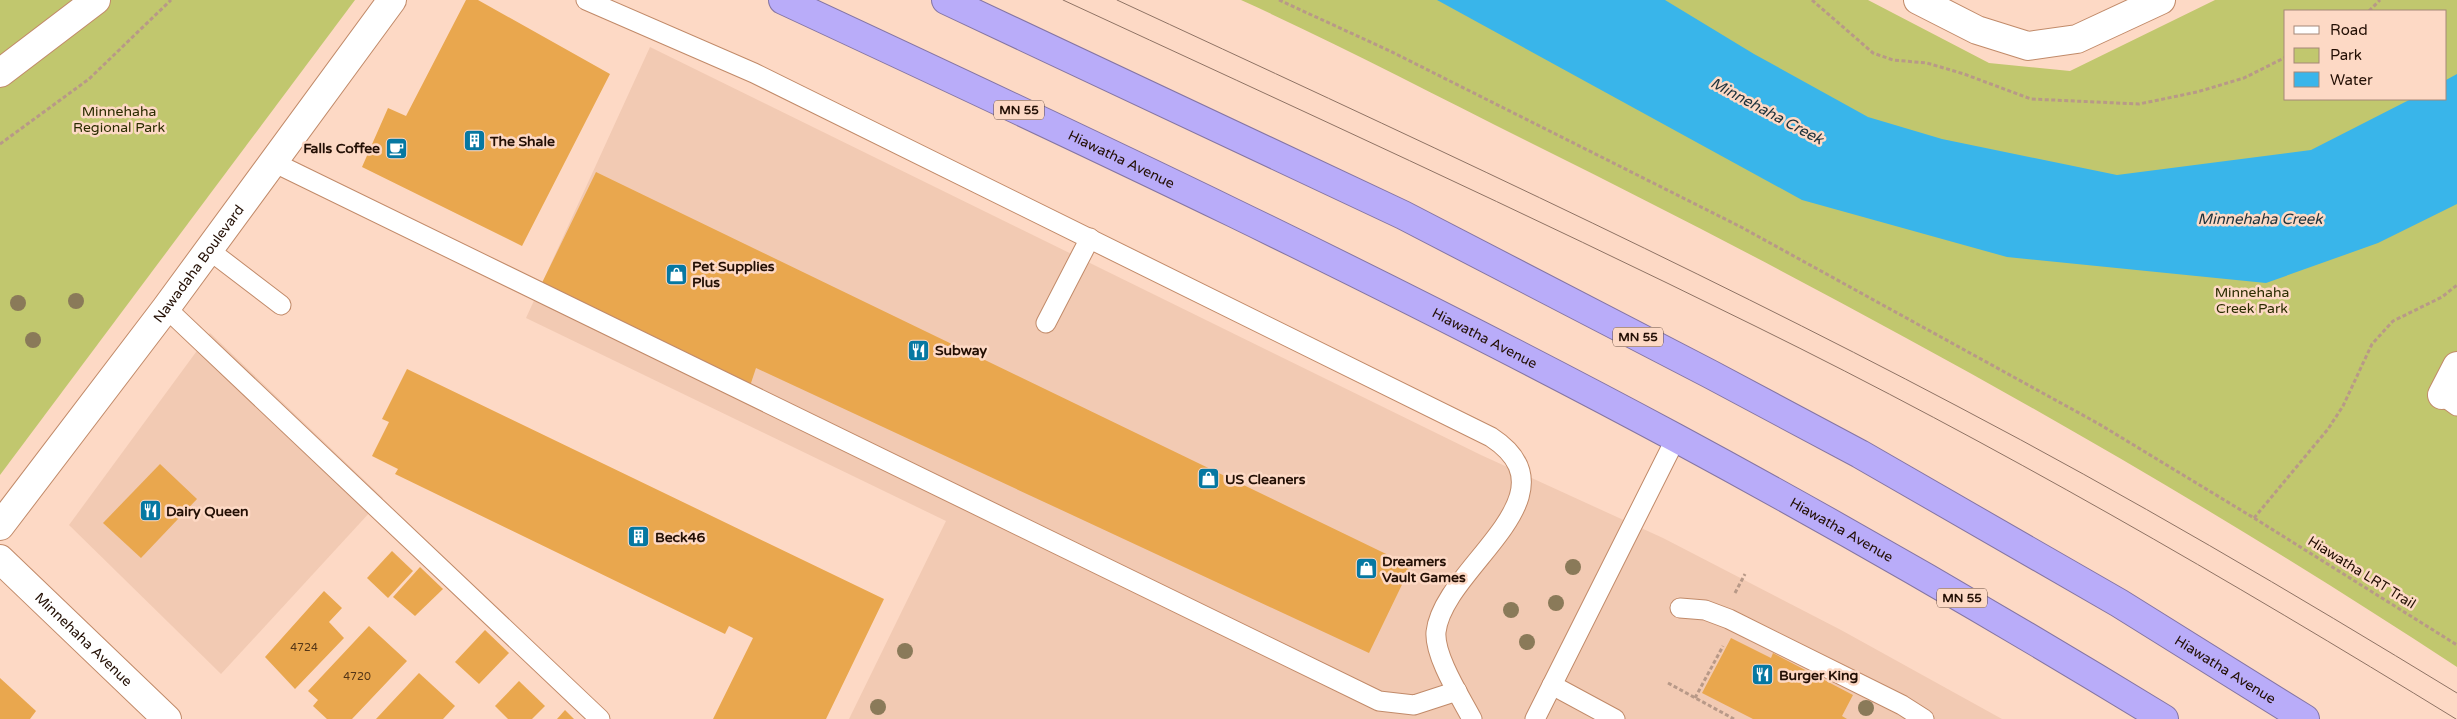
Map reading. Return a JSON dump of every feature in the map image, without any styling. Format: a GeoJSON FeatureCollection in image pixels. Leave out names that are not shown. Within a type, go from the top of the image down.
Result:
{"type":"FeatureCollection","features":[{"type":"Feature","properties":{"kind":"highway","name":"Hiawatha Avenue"},"geometry":{"type":"LineString","coordinates":[[784,0],[1055,127],[1387,289],[1676,438],[2039,642],[2164,719]]}},
{"type":"Feature","properties":{"kind":"highway","name":"Hiawatha Avenue"},"geometry":{"type":"LineString","coordinates":[[946,0],[1403,215],[1710,374],[1860,454],[2119,602],[2305,719]]}},
{"type":"Feature","properties":{"kind":"street"},"geometry":{"type":"LineString","coordinates":[[0,73],[96,0]]}},
{"type":"Feature","properties":{"kind":"street","name":"Nawadaha Boulevard"},"geometry":{"type":"LineString","coordinates":[[0,526],[166,308],[392,0]]}},
{"type":"Feature","properties":{"kind":"street"},"geometry":{"type":"LineString","coordinates":[[1918,0],[1977,30],[2028,46],[2077,39],[2161,0]]}},
{"type":"Feature","properties":{"kind":"street"},"geometry":{"type":"LineString","coordinates":[[2450,400],[2457,366]]}},
{"type":"Feature","properties":{"kind":"street","name":"Minnehaha Avenue"},"geometry":{"type":"LineString","coordinates":[[0,560],[167,719]]}},
{"type":"Feature","properties":{"kind":"lane"},"geometry":{"type":"LineString","coordinates":[[586,0],[754,73],[1492,437],[1508,448],[1518,465],[1523,482],[1519,502],[1509,521],[1449,599],[1436,633],[1444,666],[1472,719]]}},
{"type":"Feature","properties":{"kind":"lane"},"geometry":{"type":"LineString","coordinates":[[273,162],[1379,701],[1414,705],[1457,691]]}},
{"type":"Feature","properties":{"kind":"lane"},"geometry":{"type":"LineString","coordinates":[[1046,323],[1090,238]]}},
{"type":"Feature","properties":{"kind":"lane"},"geometry":{"type":"LineString","coordinates":[[209,250],[282,305]]}},
{"type":"Feature","properties":{"kind":"lane"},"geometry":{"type":"LineString","coordinates":[[166,308],[600,719]]}},
{"type":"Feature","properties":{"kind":"lane"},"geometry":{"type":"LineString","coordinates":[[1535,719],[1676,438]]}},
{"type":"Feature","properties":{"kind":"lane"},"geometry":{"type":"LineString","coordinates":[[1680,608],[1706,610],[1729,619],[1902,705],[1924,719]]}},
{"type":"Feature","properties":{"kind":"lane"},"geometry":{"type":"LineString","coordinates":[[1552,685],[1615,719]]}},
{"type":"Feature","properties":{"kind":"path"},"geometry":{"type":"LineString","coordinates":[[0,144],[89,79],[171,0]]}},
{"type":"Feature","properties":{"kind":"path","name":"Hiawatha LRT Trail"},"geometry":{"type":"LineString","coordinates":[[1279,0],[1390,51],[1741,227],[2099,424],[2457,645]]}},
{"type":"Feature","properties":{"kind":"path"},"geometry":{"type":"LineString","coordinates":[[2370,10],[2380,0]]}},
{"type":"Feature","properties":{"kind":"path"},"geometry":{"type":"LineString","coordinates":[[2254,518],[2328,429],[2343,406],[2372,344],[2393,321],[2442,298],[2457,285]]}},
{"type":"Feature","properties":{"kind":"path"},"geometry":{"type":"LineString","coordinates":[[1668,684],[1734,719]]}},
{"type":"Feature","properties":{"kind":"shaded area"},"geometry":{"type":"Polygon","coordinates":[[[650,47],[1481,455],[1663,538],[1841,630],[2002,719],[849,719],[946,521],[526,318],[650,47]]]}},
{"type":"Feature","properties":{"kind":"shaded area"},"geometry":{"type":"Polygon","coordinates":[[[210,333],[383,498],[221,674],[69,525],[210,333]]]}},
{"type":"Feature","properties":{"kind":"green space","name":"Minnehaha Regional Park"},"geometry":{"type":"Polygon","coordinates":[[[0,0],[355,0],[0,475],[0,0]]]}},
{"type":"Feature","properties":{"kind":"green space","name":"Minnehaha Creek Park"},"geometry":{"type":"Polygon","coordinates":[[[1241,0],[1868,0],[1989,63],[2070,71],[2215,0],[2457,0],[2457,667],[2234,526],[2007,394],[1775,268],[1391,72],[1241,0]]]}},
{"type":"Feature","properties":{"kind":"water","name":"Minnehaha Creek"},"geometry":{"type":"Polygon","coordinates":[[[1437,0],[1665,0],[1754,54],[1868,117],[1942,139],[2117,175],[2311,150],[2409,100],[2447,100],[2447,79],[2457,74],[2457,204],[2378,243],[2266,283],[2007,257],[1802,200],[1437,0]]]}},
{"type":"Feature","properties":{"kind":"building","name":"The Shale"},"geometry":{"type":"Polygon","coordinates":[[[466,0],[478,0],[610,74],[522,246],[362,167],[388,108],[406,116],[466,0]]]}},
{"type":"Feature","properties":{"kind":"building"},"geometry":{"type":"Polygon","coordinates":[[[596,172],[1411,566],[1369,653],[756,368],[750,386],[540,287],[596,172]]]}},
{"type":"Feature","properties":{"kind":"building","name":"Beck46"},"geometry":{"type":"Polygon","coordinates":[[[407,369],[884,599],[826,719],[713,719],[753,638],[729,626],[725,634],[395,474],[398,469],[372,456],[389,422],[382,419],[407,369]]]}},
{"type":"Feature","properties":{"kind":"building","name":"Dairy Queen"},"geometry":{"type":"Polygon","coordinates":[[[160,464],[197,499],[141,558],[103,523],[160,464]]]}},
{"type":"Feature","properties":{"kind":"building"},"geometry":{"type":"Polygon","coordinates":[[[392,551],[413,571],[388,598],[367,578],[392,551]]]}},
{"type":"Feature","properties":{"kind":"building"},"geometry":{"type":"Polygon","coordinates":[[[420,567],[443,589],[415,616],[393,597],[420,567]]]}},
{"type":"Feature","properties":{"kind":"building"},"geometry":{"type":"Polygon","coordinates":[[[324,591],[342,608],[329,622],[344,638],[295,689],[265,657],[324,591]]]}},
{"type":"Feature","properties":{"kind":"building"},"geometry":{"type":"Polygon","coordinates":[[[369,626],[407,661],[352,719],[327,719],[313,706],[318,700],[308,691],[369,626]]]}},
{"type":"Feature","properties":{"kind":"building"},"geometry":{"type":"Polygon","coordinates":[[[485,630],[509,653],[479,684],[455,662],[485,630]]]}},
{"type":"Feature","properties":{"kind":"building","name":"Burger King"},"geometry":{"type":"Polygon","coordinates":[[[1731,638],[1771,658],[1773,653],[1853,695],[1842,716],[1847,719],[1753,719],[1702,693],[1731,638]]]}},
{"type":"Feature","properties":{"kind":"building"},"geometry":{"type":"Polygon","coordinates":[[[419,673],[455,706],[443,719],[376,719],[419,673]]]}},
{"type":"Feature","properties":{"kind":"building"},"geometry":{"type":"Polygon","coordinates":[[[0,678],[36,711],[30,719],[0,719],[0,678]]]}},
{"type":"Feature","properties":{"kind":"building"},"geometry":{"type":"Polygon","coordinates":[[[519,681],[545,706],[532,719],[508,719],[495,706],[519,681]]]}},
{"type":"Feature","properties":{"kind":"building"},"geometry":{"type":"Polygon","coordinates":[[[565,710],[574,719],[557,719],[565,710]]]}},
{"type":"Feature","properties":{"kind":"tram line"},"geometry":{"type":"LineString","coordinates":[[1063,0],[1496,201],[1845,371],[2110,514],[2284,615],[2456,719]]}},
{"type":"Feature","properties":{"kind":"tram line"},"geometry":{"type":"LineString","coordinates":[[1117,0],[1645,248],[1854,352],[2084,474],[2334,618],[2457,693]]}},
{"type":"Feature","properties":{"kind":"place","name":"The Shale"},"geometry":{"type":"Point","coordinates":[474,141]}},
{"type":"Feature","properties":{"kind":"place","name":"Falls Coffee"},"geometry":{"type":"Point","coordinates":[396,148]}},
{"type":"Feature","properties":{"kind":"place","name":"Pet Supplies Plus"},"geometry":{"type":"Point","coordinates":[676,274]}},
{"type":"Feature","properties":{"kind":"place","name":"Subway"},"geometry":{"type":"Point","coordinates":[919,350]}},
{"type":"Feature","properties":{"kind":"place","name":"US Cleaners"},"geometry":{"type":"Point","coordinates":[1209,479]}},
{"type":"Feature","properties":{"kind":"place","name":"Dairy Queen"},"geometry":{"type":"Point","coordinates":[150,511]}},
{"type":"Feature","properties":{"kind":"place","name":"Beck46"},"geometry":{"type":"Point","coordinates":[639,537]}},
{"type":"Feature","properties":{"kind":"place","name":"Dreamers Vault Games"},"geometry":{"type":"Point","coordinates":[1366,569]}},
{"type":"Feature","properties":{"kind":"place","name":"Burger King"},"geometry":{"type":"Point","coordinates":[1763,675]}}]}
